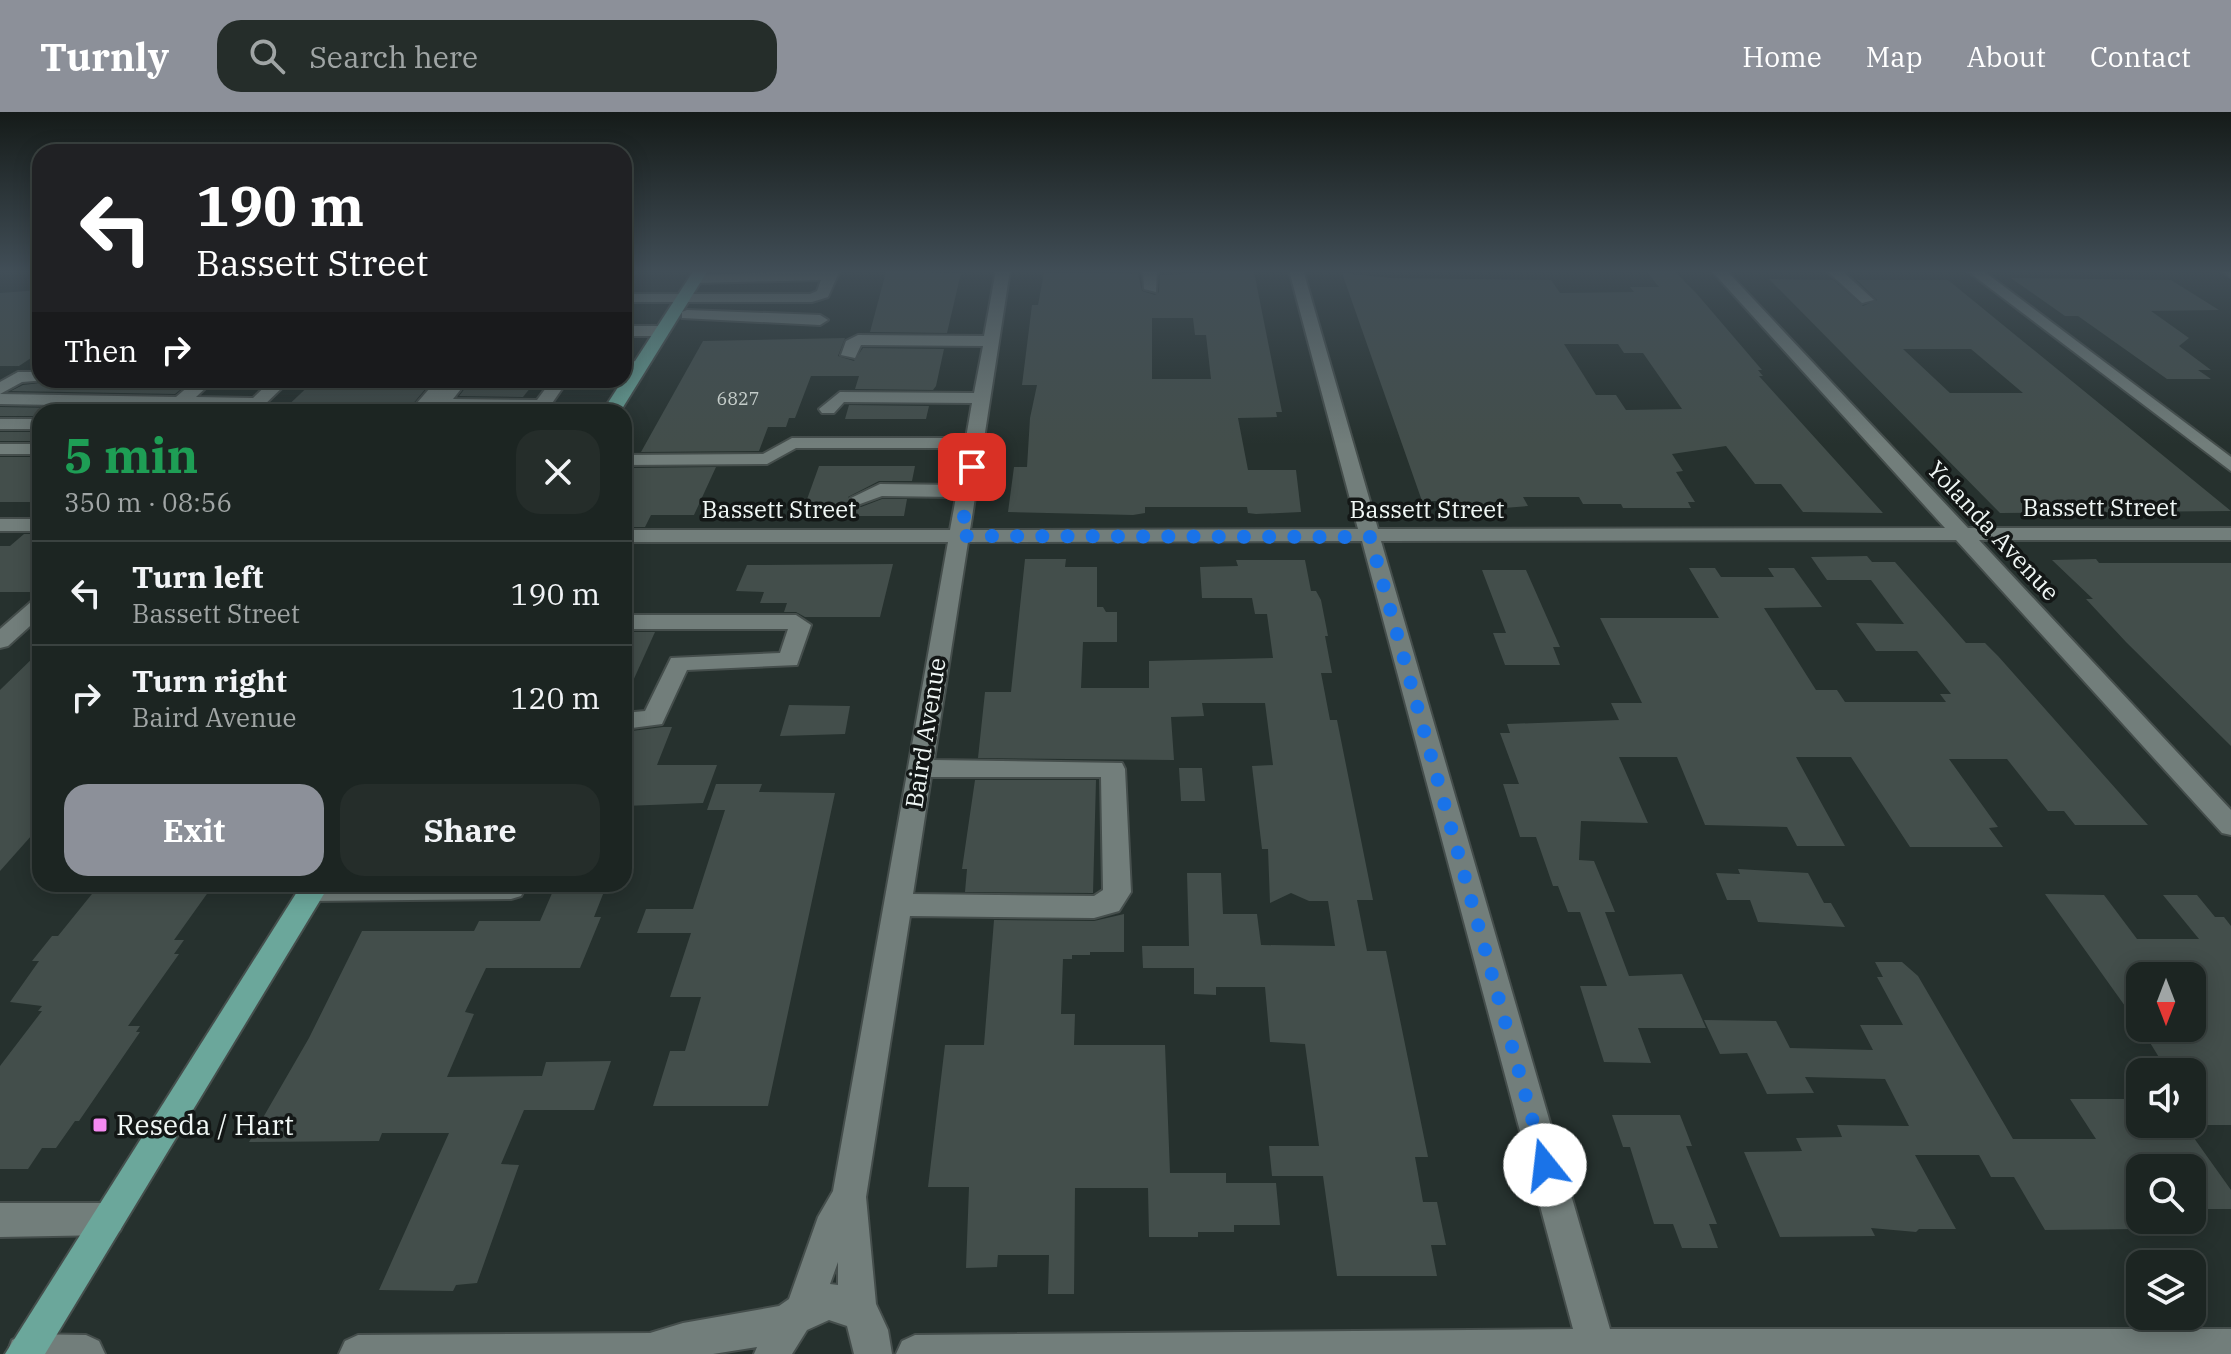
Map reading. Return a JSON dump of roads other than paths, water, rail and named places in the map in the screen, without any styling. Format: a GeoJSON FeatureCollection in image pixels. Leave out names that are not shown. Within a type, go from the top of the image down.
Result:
{"type":"FeatureCollection","features":[{"type":"Feature","properties":{"kind":"main road"},"geometry":{"type":"LineString","coordinates":[[632,366],[664,328]]}},
{"type":"Feature","properties":{"kind":"main road"},"geometry":{"type":"LineString","coordinates":[[24,1354],[311,892]]}},
{"type":"Feature","properties":{"kind":"street","name":"Baird Avenue"},"geometry":{"type":"LineString","coordinates":[[873,1354],[874,1337],[869,1321],[858,1309],[853,1269],[854,1218],[849,1197],[994,328]]}},
{"type":"Feature","properties":{"kind":"street"},"geometry":{"type":"LineString","coordinates":[[1312,328],[1597,1351]]}},
{"type":"Feature","properties":{"kind":"street","name":"Yolanda Avenue"},"geometry":{"type":"LineString","coordinates":[[1771,328],[2231,826]]}},
{"type":"Feature","properties":{"kind":"street"},"geometry":{"type":"LineString","coordinates":[[2049,328],[2231,466]]}},
{"type":"Feature","properties":{"kind":"street"},"geometry":{"type":"LineString","coordinates":[[632,331],[662,331]]}},
{"type":"Feature","properties":{"kind":"street"},"geometry":{"type":"LineString","coordinates":[[849,355],[852,344],[858,340],[992,341]]}},
{"type":"Feature","properties":{"kind":"street"},"geometry":{"type":"LineString","coordinates":[[0,389],[18,377],[32,377]]}},
{"type":"Feature","properties":{"kind":"street"},"geometry":{"type":"LineString","coordinates":[[178,404],[197,388]]}},
{"type":"Feature","properties":{"kind":"street"},"geometry":{"type":"LineString","coordinates":[[255,404],[273,388]]}},
{"type":"Feature","properties":{"kind":"street"},"geometry":{"type":"LineString","coordinates":[[425,404],[439,388]]}},
{"type":"Feature","properties":{"kind":"street"},"geometry":{"type":"LineString","coordinates":[[445,404],[443,400],[453,388]]}},
{"type":"Feature","properties":{"kind":"street"},"geometry":{"type":"LineString","coordinates":[[828,409],[840,397],[983,398]]}},
{"type":"Feature","properties":{"kind":"street"},"geometry":{"type":"LineString","coordinates":[[0,399],[167,399],[171,404]]}},
{"type":"Feature","properties":{"kind":"street"},"geometry":{"type":"LineString","coordinates":[[0,424],[32,424]]}},
{"type":"Feature","properties":{"kind":"street"},"geometry":{"type":"LineString","coordinates":[[632,460],[767,459],[792,443],[975,443]]}},
{"type":"Feature","properties":{"kind":"street"},"geometry":{"type":"LineString","coordinates":[[0,449],[32,449]]}},
{"type":"Feature","properties":{"kind":"street"},"geometry":{"type":"LineString","coordinates":[[850,535],[858,504],[880,490],[968,491]]}},
{"type":"Feature","properties":{"kind":"street"},"geometry":{"type":"LineString","coordinates":[[0,525],[32,525]]}},
{"type":"Feature","properties":{"kind":"street","name":"Bassett Street"},"geometry":{"type":"LineString","coordinates":[[632,536],[2231,534]]}},
{"type":"Feature","properties":{"kind":"street"},"geometry":{"type":"LineString","coordinates":[[0,620],[32,613]]}},
{"type":"Feature","properties":{"kind":"street"},"geometry":{"type":"LineString","coordinates":[[0,641],[32,613]]}},
{"type":"Feature","properties":{"kind":"street"},"geometry":{"type":"LineString","coordinates":[[632,622],[796,622],[800,625],[789,660],[783,663],[679,663]]}},
{"type":"Feature","properties":{"kind":"street"},"geometry":{"type":"LineString","coordinates":[[632,720],[654,718],[696,622]]}},
{"type":"Feature","properties":{"kind":"street"},"geometry":{"type":"LineString","coordinates":[[898,905],[1094,907],[1109,903],[1117,892],[1113,769],[920,768]]}},
{"type":"Feature","properties":{"kind":"street","name":"Baird Avenue"},"geometry":{"type":"LineString","coordinates":[[788,1329],[835,1217],[849,1197]]}},
{"type":"Feature","properties":{"kind":"street"},"geometry":{"type":"LineString","coordinates":[[0,1220],[108,1219]]}},
{"type":"Feature","properties":{"kind":"street"},"geometry":{"type":"LineString","coordinates":[[358,1354],[652,1353],[677,1341],[788,1329],[833,1301],[858,1309]]}},
{"type":"Feature","properties":{"kind":"street"},"geometry":{"type":"LineString","coordinates":[[915,1354],[1266,1352],[1344,1348],[1597,1351],[2231,1348]]}},
{"type":"Feature","properties":{"kind":"street"},"geometry":{"type":"LineString","coordinates":[[24,1354],[86,1354]]}},
{"type":"Feature","properties":{"kind":"place","name":"Reseda / Hart"},"geometry":{"type":"Point","coordinates":[100,1125]}}]}
